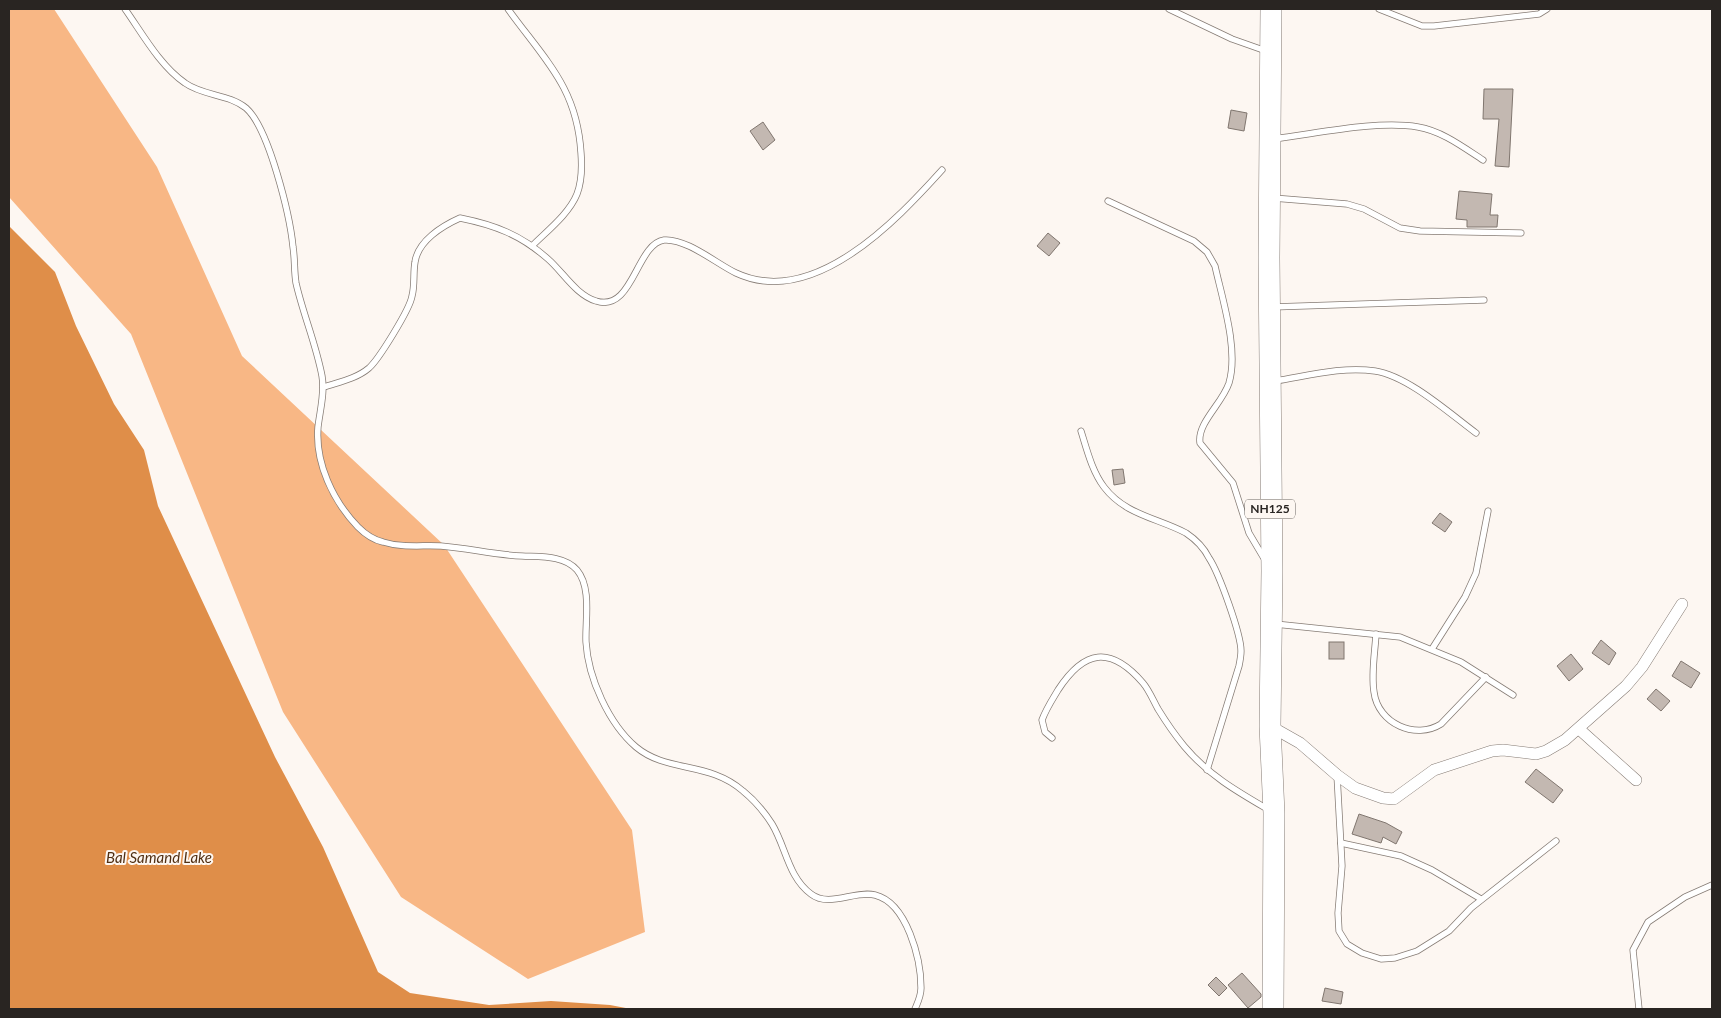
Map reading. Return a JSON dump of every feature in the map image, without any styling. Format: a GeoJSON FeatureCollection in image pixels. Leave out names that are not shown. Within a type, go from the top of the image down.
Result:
{"type":"FeatureCollection","features":[{"type":"Feature","properties":{"kind":"highway","name":"NH125"},"geometry":{"type":"LineString","coordinates":[[1271,9],[1270,307],[1272,571],[1270,726],[1274,813],[1273,1009]]}},
{"type":"Feature","properties":{"kind":"street"},"geometry":{"type":"LineString","coordinates":[[1270,726],[1300,743],[1355,788],[1383,798],[1394,798],[1434,770],[1492,751],[1503,750],[1531,754],[1546,751],[1579,729],[1609,703],[1642,666],[1682,604]]}},
{"type":"Feature","properties":{"kind":"street"},"geometry":{"type":"LineString","coordinates":[[1579,729],[1636,780]]}},
{"type":"Feature","properties":{"kind":"lane"},"geometry":{"type":"LineString","coordinates":[[125,9],[162,59],[187,85],[234,101],[247,109],[257,122],[272,158],[287,212],[293,245],[295,280],[324,388],[318,431],[319,455],[326,478],[358,526],[380,542],[465,548],[518,556],[546,557],[564,561],[577,570],[584,583],[588,663],[612,717],[634,745],[648,755],[657,760],[704,770],[726,777],[746,792],[772,823],[792,870],[812,895],[821,900],[871,894],[888,899],[901,913],[910,933],[920,970],[922,992],[915,1009]]}},
{"type":"Feature","properties":{"kind":"lane"},"geometry":{"type":"LineString","coordinates":[[508,9],[560,78],[573,105],[580,135],[582,170],[577,194],[566,211],[532,246]]}},
{"type":"Feature","properties":{"kind":"lane"},"geometry":{"type":"LineString","coordinates":[[1170,9],[1232,39],[1271,53]]}},
{"type":"Feature","properties":{"kind":"lane"},"geometry":{"type":"LineString","coordinates":[[1379,9],[1422,26],[1539,14],[1547,9]]}},
{"type":"Feature","properties":{"kind":"lane"},"geometry":{"type":"LineString","coordinates":[[1271,139],[1395,125],[1419,128],[1441,134],[1483,160]]}},
{"type":"Feature","properties":{"kind":"lane"},"geometry":{"type":"LineString","coordinates":[[324,388],[355,377],[370,368],[412,298],[415,260],[422,247],[433,234],[460,218],[515,234],[549,260],[574,286],[597,302],[616,299],[627,288],[648,252],[658,242],[667,240],[681,242],[737,274],[760,281],[775,282],[814,273],[852,254],[905,212],[942,170]]}},
{"type":"Feature","properties":{"kind":"lane"},"geometry":{"type":"LineString","coordinates":[[1271,198],[1346,204],[1364,209],[1400,228],[1420,231],[1521,232]]}},
{"type":"Feature","properties":{"kind":"lane"},"geometry":{"type":"LineString","coordinates":[[1108,201],[1194,241],[1207,252],[1215,266],[1232,364],[1230,382],[1223,397],[1201,430],[1200,443],[1233,483],[1252,541],[1272,571]]}},
{"type":"Feature","properties":{"kind":"lane"},"geometry":{"type":"LineString","coordinates":[[1270,307],[1484,300]]}},
{"type":"Feature","properties":{"kind":"lane"},"geometry":{"type":"LineString","coordinates":[[1271,381],[1349,370],[1376,371],[1397,378],[1476,433]]}},
{"type":"Feature","properties":{"kind":"lane"},"geometry":{"type":"LineString","coordinates":[[1081,431],[1092,466],[1104,487],[1116,500],[1140,516],[1186,533],[1198,543],[1210,558],[1237,626],[1241,650],[1239,666],[1206,770]]}},
{"type":"Feature","properties":{"kind":"lane"},"geometry":{"type":"LineString","coordinates":[[1432,649],[1466,596],[1476,572],[1488,511]]}},
{"type":"Feature","properties":{"kind":"lane"},"geometry":{"type":"LineString","coordinates":[[1270,623],[1400,637],[1432,649],[1486,677],[1513,695]]}},
{"type":"Feature","properties":{"kind":"lane"},"geometry":{"type":"LineString","coordinates":[[1376,634],[1374,693],[1381,711],[1402,728],[1419,732],[1441,724],[1486,677]]}},
{"type":"Feature","properties":{"kind":"lane"},"geometry":{"type":"LineString","coordinates":[[1052,738],[1045,732],[1042,720],[1068,674],[1081,662],[1098,657],[1115,660],[1128,668],[1144,684],[1159,711],[1184,746],[1206,770],[1226,786],[1274,813]]}},
{"type":"Feature","properties":{"kind":"lane"},"geometry":{"type":"LineString","coordinates":[[1337,775],[1342,843],[1338,931],[1347,944],[1362,953],[1381,958],[1396,958],[1417,951],[1449,931],[1481,899],[1556,841]]}},
{"type":"Feature","properties":{"kind":"lane"},"geometry":{"type":"LineString","coordinates":[[1342,843],[1401,856],[1432,870],[1481,899]]}},
{"type":"Feature","properties":{"kind":"lane"},"geometry":{"type":"LineString","coordinates":[[1639,1009],[1633,950],[1648,922],[1685,897],[1712,885]]}},
{"type":"Feature","properties":{"kind":"shaded area"},"geometry":{"type":"Polygon","coordinates":[[[9,9],[54,9],[157,167],[242,356],[444,545],[632,830],[645,932],[528,979],[401,897],[283,712],[131,334],[9,197],[9,9]]]}},
{"type":"Feature","properties":{"kind":"water","name":"Bal Samand Lake"},"geometry":{"type":"Polygon","coordinates":[[[9,226],[55,272],[76,326],[114,404],[144,450],[158,506],[275,757],[323,847],[378,972],[410,993],[489,1005],[551,1001],[610,1005],[631,1009],[9,1009],[9,226]]]}},
{"type":"Feature","properties":{"kind":"building"},"geometry":{"type":"Polygon","coordinates":[[[1484,89],[1513,89],[1509,167],[1495,166],[1499,119],[1483,119],[1484,89]]]}},
{"type":"Feature","properties":{"kind":"building"},"geometry":{"type":"Polygon","coordinates":[[[1231,110],[1247,113],[1244,131],[1228,128],[1231,110]]]}},
{"type":"Feature","properties":{"kind":"building"},"geometry":{"type":"Polygon","coordinates":[[[763,122],[775,140],[763,150],[750,131],[763,122]]]}},
{"type":"Feature","properties":{"kind":"building"},"geometry":{"type":"Polygon","coordinates":[[[1459,191],[1492,194],[1490,215],[1498,215],[1497,227],[1467,227],[1467,220],[1456,219],[1459,191]]]}},
{"type":"Feature","properties":{"kind":"building"},"geometry":{"type":"Polygon","coordinates":[[[1048,233],[1060,243],[1049,256],[1037,246],[1048,233]]]}},
{"type":"Feature","properties":{"kind":"building"},"geometry":{"type":"Polygon","coordinates":[[[1123,469],[1125,483],[1114,485],[1112,470],[1123,469]]]}},
{"type":"Feature","properties":{"kind":"building"},"geometry":{"type":"Polygon","coordinates":[[[1440,513],[1452,522],[1445,532],[1432,523],[1440,513]]]}},
{"type":"Feature","properties":{"kind":"building"},"geometry":{"type":"Polygon","coordinates":[[[1601,640],[1616,653],[1609,665],[1592,653],[1601,640]]]}},
{"type":"Feature","properties":{"kind":"building"},"geometry":{"type":"Polygon","coordinates":[[[1329,642],[1344,642],[1344,659],[1329,659],[1329,642]]]}},
{"type":"Feature","properties":{"kind":"building"},"geometry":{"type":"Polygon","coordinates":[[[1571,654],[1583,669],[1569,681],[1557,666],[1571,654]]]}},
{"type":"Feature","properties":{"kind":"building"},"geometry":{"type":"Polygon","coordinates":[[[1681,661],[1700,673],[1691,688],[1672,676],[1681,661]]]}},
{"type":"Feature","properties":{"kind":"building"},"geometry":{"type":"Polygon","coordinates":[[[1656,689],[1670,701],[1661,711],[1647,699],[1656,689]]]}},
{"type":"Feature","properties":{"kind":"building"},"geometry":{"type":"Polygon","coordinates":[[[1536,769],[1563,790],[1553,803],[1525,782],[1536,769]]]}},
{"type":"Feature","properties":{"kind":"building"},"geometry":{"type":"Polygon","coordinates":[[[1359,814],[1386,823],[1402,832],[1396,844],[1383,837],[1381,843],[1352,834],[1359,814]]]}},
{"type":"Feature","properties":{"kind":"building"},"geometry":{"type":"Polygon","coordinates":[[[1242,973],[1261,994],[1261,997],[1248,1008],[1228,985],[1242,973]]]}},
{"type":"Feature","properties":{"kind":"building"},"geometry":{"type":"Polygon","coordinates":[[[1216,977],[1227,988],[1219,996],[1208,985],[1216,977]]]}},
{"type":"Feature","properties":{"kind":"building"},"geometry":{"type":"Polygon","coordinates":[[[1325,988],[1343,992],[1341,1004],[1322,1001],[1325,988]]]}}]}
